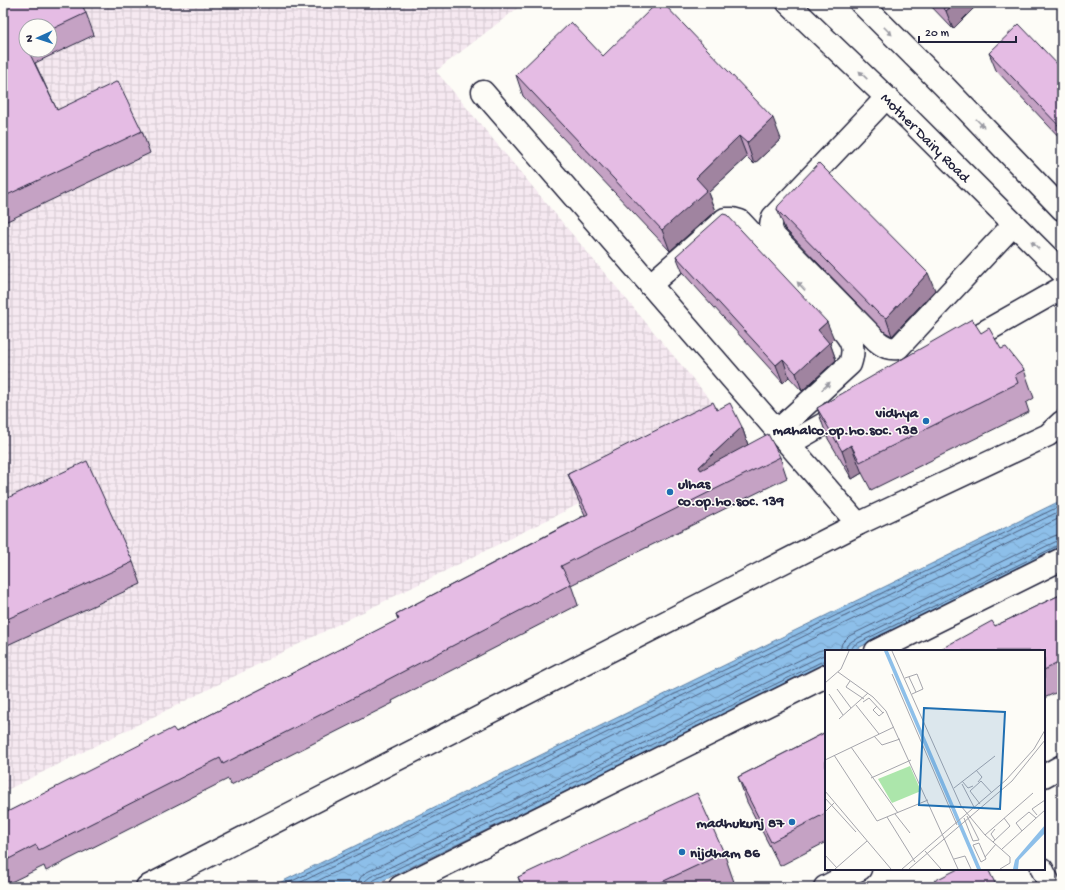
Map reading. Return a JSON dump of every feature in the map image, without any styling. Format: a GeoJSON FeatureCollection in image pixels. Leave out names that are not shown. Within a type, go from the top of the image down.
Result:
{"type":"FeatureCollection","features":[{"type":"Feature","properties":{"kind":"street","name":"Mother Dairy Road"},"geometry":{"type":"LineString","coordinates":[[788,3],[1062,272]]}},
{"type":"Feature","properties":{"kind":"street"},"geometry":{"type":"LineString","coordinates":[[861,3],[944,86],[1062,209]]}},
{"type":"Feature","properties":{"kind":"street"},"geometry":{"type":"LineString","coordinates":[[483,92],[858,524]]}},
{"type":"Feature","properties":{"kind":"street"},"geometry":{"type":"LineString","coordinates":[[886,98],[773,217],[771,224],[771,230],[775,237],[877,341],[883,346],[891,349],[898,348],[1014,224]]}},
{"type":"Feature","properties":{"kind":"street"},"geometry":{"type":"LineString","coordinates":[[650,285],[725,220],[733,219],[740,221],[845,333],[850,339],[852,347],[853,355],[850,364],[783,438]]}},
{"type":"Feature","properties":{"kind":"street"},"geometry":{"type":"LineString","coordinates":[[944,355],[1062,288]]}},
{"type":"Feature","properties":{"kind":"street"},"geometry":{"type":"LineString","coordinates":[[783,438],[862,402]]}},
{"type":"Feature","properties":{"kind":"street"},"geometry":{"type":"LineString","coordinates":[[147,887],[858,524],[1048,435],[1062,422]]}},
{"type":"Feature","properties":{"kind":"street"},"geometry":{"type":"LineString","coordinates":[[878,650],[1062,559]]}},
{"type":"Feature","properties":{"kind":"street"},"geometry":{"type":"LineString","coordinates":[[400,887],[825,676]]}},
{"type":"Feature","properties":{"kind":"street"},"geometry":{"type":"LineString","coordinates":[[1045,775],[1062,766]]}},
{"type":"Feature","properties":{"kind":"street"},"geometry":{"type":"LineString","coordinates":[[825,887],[858,870]]}},
{"type":"Feature","properties":{"kind":"street"},"geometry":{"type":"LineString","coordinates":[[1042,870],[1051,887]]}},
{"type":"Feature","properties":{"kind":"shaded area"},"geometry":{"type":"Polygon","coordinates":[[[3,3],[524,3],[436,71],[733,427],[3,792],[3,3]]]}},
{"type":"Feature","properties":{"kind":"water"},"geometry":{"type":"Polygon","coordinates":[[[1062,500],[1062,548],[854,650],[825,650],[825,664],[370,887],[271,887],[1062,500]]]}},
{"type":"Feature","properties":{"kind":"building"},"geometry":{"type":"Polygon","coordinates":[[[3,3],[81,3],[86,13],[58,26],[58,18],[18,18],[18,58],[32,58],[57,110],[118,81],[142,131],[3,197],[3,3]]]}},
{"type":"Feature","properties":{"kind":"building"},"geometry":{"type":"Polygon","coordinates":[[[657,3],[663,3],[773,118],[747,143],[739,136],[696,178],[707,190],[662,230],[516,75],[571,22],[603,56],[657,3]]]}},
{"type":"Feature","properties":{"kind":"building"},"geometry":{"type":"Polygon","coordinates":[[[939,3],[955,3],[946,11],[939,3]]]}},
{"type":"Feature","properties":{"kind":"building"},"geometry":{"type":"Polygon","coordinates":[[[1019,24],[1062,69],[1062,129],[989,53],[1019,24]]]}},
{"type":"Feature","properties":{"kind":"building"},"geometry":{"type":"Polygon","coordinates":[[[819,163],[928,273],[886,318],[879,314],[777,209],[778,206],[819,163]]]}},
{"type":"Feature","properties":{"kind":"building"},"geometry":{"type":"Polygon","coordinates":[[[723,214],[727,215],[827,322],[818,330],[829,343],[796,373],[783,359],[776,365],[676,256],[723,214]]]}},
{"type":"Feature","properties":{"kind":"building"},"geometry":{"type":"Polygon","coordinates":[[[972,319],[981,333],[989,328],[1001,349],[1006,347],[1024,370],[1015,375],[1018,383],[860,462],[851,445],[842,451],[817,408],[972,319]]]}},
{"type":"Feature","properties":{"kind":"building"},"geometry":{"type":"Polygon","coordinates":[[[713,402],[717,410],[730,403],[742,427],[699,467],[701,470],[768,434],[780,457],[561,566],[571,584],[385,682],[223,764],[220,758],[39,850],[36,845],[3,862],[3,814],[173,728],[176,732],[399,619],[396,614],[588,514],[568,474],[713,402]]]}},
{"type":"Feature","properties":{"kind":"building"},"geometry":{"type":"Polygon","coordinates":[[[87,461],[133,562],[3,621],[3,500],[87,461]]]}},
{"type":"Feature","properties":{"kind":"building"},"geometry":{"type":"Polygon","coordinates":[[[1062,594],[1062,661],[1045,670],[1045,650],[939,650],[992,621],[995,626],[1062,594]]]}},
{"type":"Feature","properties":{"kind":"building"},"geometry":{"type":"Polygon","coordinates":[[[825,733],[825,814],[771,842],[738,777],[825,733]]]}},
{"type":"Feature","properties":{"kind":"building"},"geometry":{"type":"Polygon","coordinates":[[[697,793],[724,853],[651,887],[512,887],[521,883],[518,877],[697,793]]]}},
{"type":"Feature","properties":{"kind":"building"},"geometry":{"type":"Polygon","coordinates":[[[956,870],[988,870],[997,887],[937,887],[934,881],[956,870]]]}},
{"type":"Feature","properties":{"kind":"place","name":"vidhya mahalco.op.ho.soc. 138"},"geometry":{"type":"Point","coordinates":[926,421]}},
{"type":"Feature","properties":{"kind":"place","name":"ulhas co.op.ho.soc. 139"},"geometry":{"type":"Point","coordinates":[670,492]}},
{"type":"Feature","properties":{"kind":"place","name":"madhukunj 87"},"geometry":{"type":"Point","coordinates":[792,822]}},
{"type":"Feature","properties":{"kind":"place","name":"nijdham 86"},"geometry":{"type":"Point","coordinates":[682,852]}}]}
